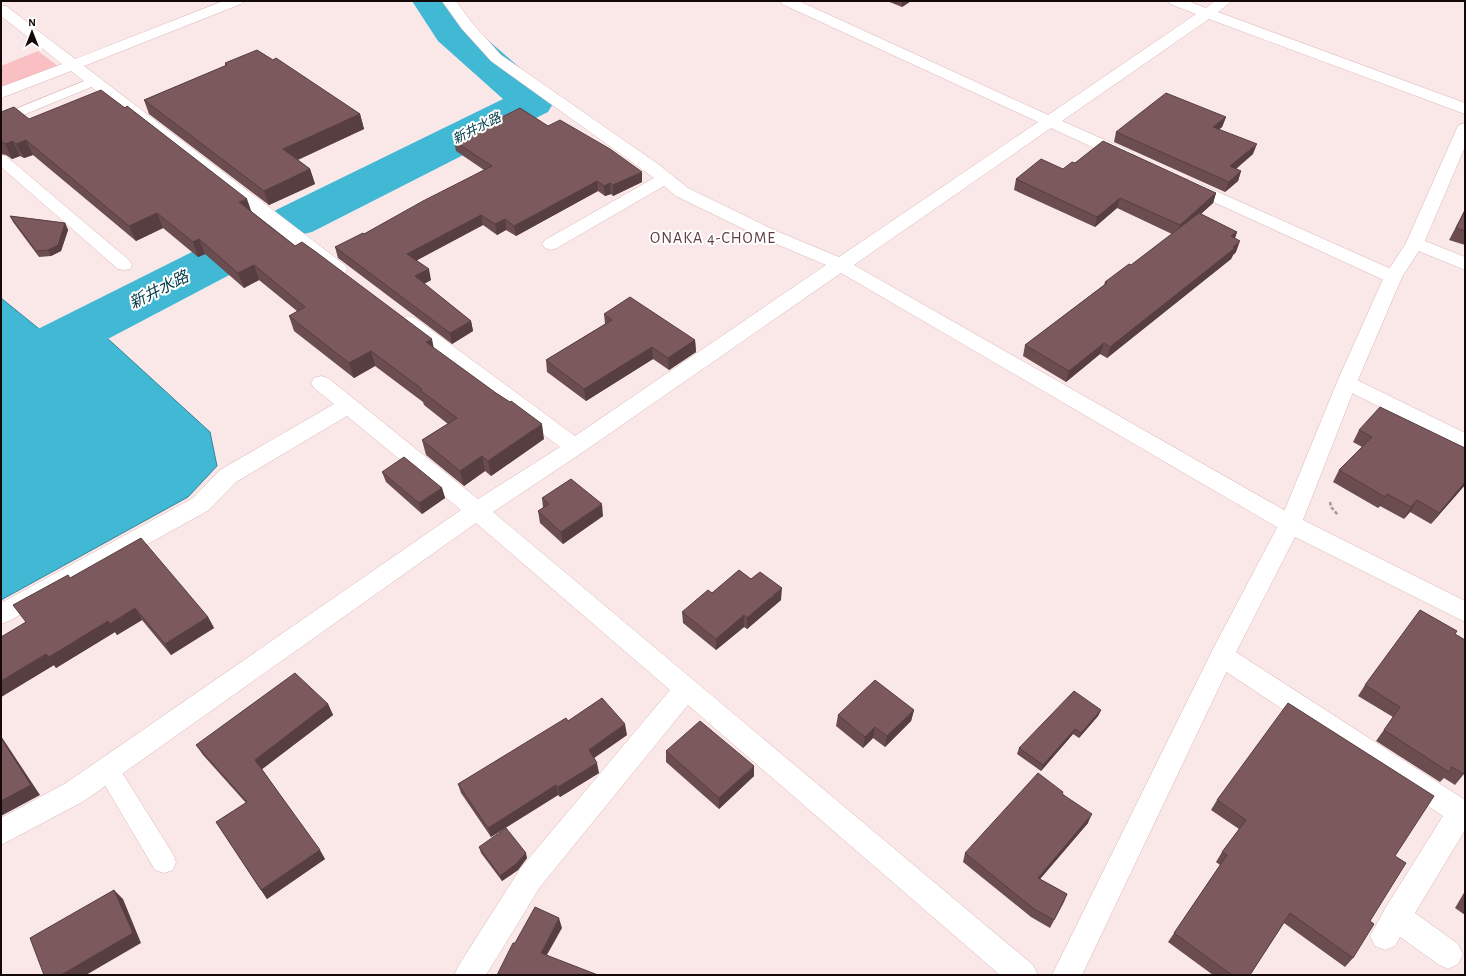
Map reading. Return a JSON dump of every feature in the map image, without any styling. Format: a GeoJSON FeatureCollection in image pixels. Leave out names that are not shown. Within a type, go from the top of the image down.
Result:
{"type":"FeatureCollection","features":[{"type":"Feature","properties":{"kind":"street"},"geometry":{"type":"LineString","coordinates":[[1,93],[236,1]]}},
{"type":"Feature","properties":{"kind":"street"},"geometry":{"type":"LineString","coordinates":[[449,1],[467,26],[496,58],[682,192],[768,234],[839,264],[1290,524],[1465,612]]}},
{"type":"Feature","properties":{"kind":"street"},"geometry":{"type":"LineString","coordinates":[[787,1],[1142,163]]}},
{"type":"Feature","properties":{"kind":"street"},"geometry":{"type":"LineString","coordinates":[[1175,1],[1465,109]]}},
{"type":"Feature","properties":{"kind":"street"},"geometry":{"type":"LineString","coordinates":[[1,832],[75,792],[108,770],[477,512],[575,447],[839,264],[1225,1]]}},
{"type":"Feature","properties":{"kind":"street"},"geometry":{"type":"LineString","coordinates":[[1,10],[351,279]]}},
{"type":"Feature","properties":{"kind":"street"},"geometry":{"type":"LineString","coordinates":[[1067,975],[1222,656],[1290,524],[1347,382],[1393,277],[1415,243],[1465,128]]}},
{"type":"Feature","properties":{"kind":"street"},"geometry":{"type":"LineString","coordinates":[[551,244],[665,179]]}},
{"type":"Feature","properties":{"kind":"street"},"geometry":{"type":"LineString","coordinates":[[1178,179],[1393,277]]}},
{"type":"Feature","properties":{"kind":"street"},"geometry":{"type":"LineString","coordinates":[[1415,243],[1465,264]]}},
{"type":"Feature","properties":{"kind":"street"},"geometry":{"type":"LineString","coordinates":[[395,313],[575,447]]}},
{"type":"Feature","properties":{"kind":"street"},"geometry":{"type":"LineString","coordinates":[[1347,382],[1465,442]]}},
{"type":"Feature","properties":{"kind":"street"},"geometry":{"type":"LineString","coordinates":[[322,383],[477,512],[1023,975]]}},
{"type":"Feature","properties":{"kind":"street"},"geometry":{"type":"LineString","coordinates":[[1,614],[201,504],[228,476],[349,406]]}},
{"type":"Feature","properties":{"kind":"street"},"geometry":{"type":"LineString","coordinates":[[1222,656],[1463,814],[1391,926],[1448,954]]}},
{"type":"Feature","properties":{"kind":"street"},"geometry":{"type":"LineString","coordinates":[[469,975],[530,878],[686,689]]}},
{"type":"Feature","properties":{"kind":"lane"},"geometry":{"type":"LineString","coordinates":[[1,120],[94,81]]}},
{"type":"Feature","properties":{"kind":"lane"},"geometry":{"type":"LineString","coordinates":[[4,166],[124,265]]}},
{"type":"Feature","properties":{"kind":"lane"},"geometry":{"type":"LineString","coordinates":[[108,770],[164,862]]}},
{"type":"Feature","properties":{"kind":"shaded area"},"geometry":{"type":"Polygon","coordinates":[[[38,51],[59,67],[1,89],[1,66],[38,51]]]}},
{"type":"Feature","properties":{"kind":"water"},"geometry":{"type":"Polygon","coordinates":[[[1,298],[59,345],[94,326],[210,432],[217,466],[188,497],[1,600],[1,298]]]}},
{"type":"Feature","properties":{"kind":"building"},"geometry":{"type":"Polygon","coordinates":[[[257,50],[273,60],[276,58],[360,114],[283,149],[310,169],[264,191],[144,100],[227,65],[225,63],[257,50]]]}},
{"type":"Feature","properties":{"kind":"building"},"geometry":{"type":"Polygon","coordinates":[[[101,90],[125,108],[127,106],[247,199],[239,202],[295,246],[302,242],[316,252],[432,339],[426,342],[496,393],[510,402],[511,401],[542,424],[488,461],[482,456],[460,471],[422,440],[457,418],[420,390],[422,389],[371,351],[349,363],[289,316],[305,307],[254,265],[238,273],[199,239],[193,242],[157,213],[129,226],[26,140],[16,144],[13,141],[5,144],[1,141],[1,112],[14,107],[29,119],[101,90]]]}},
{"type":"Feature","properties":{"kind":"building"},"geometry":{"type":"Polygon","coordinates":[[[1166,93],[1226,117],[1213,127],[1257,144],[1230,166],[1241,171],[1229,182],[1116,132],[1166,93]]]}},
{"type":"Feature","properties":{"kind":"building"},"geometry":{"type":"Polygon","coordinates":[[[520,108],[548,126],[560,120],[610,149],[642,172],[613,185],[610,183],[604,186],[597,181],[514,226],[505,219],[495,224],[481,215],[407,254],[429,269],[415,276],[471,321],[450,333],[335,247],[363,233],[364,234],[423,201],[492,166],[454,141],[520,108]]]}},
{"type":"Feature","properties":{"kind":"building"},"geometry":{"type":"Polygon","coordinates":[[[1103,141],[1216,193],[1180,225],[1120,198],[1097,217],[1016,179],[1041,159],[1063,169],[1072,162],[1075,163],[1103,141]]]}},
{"type":"Feature","properties":{"kind":"building"},"geometry":{"type":"Polygon","coordinates":[[[1465,210],[1465,231],[1456,228],[1465,210]]]}},
{"type":"Feature","properties":{"kind":"building"},"geometry":{"type":"Polygon","coordinates":[[[1199,213],[1237,232],[1231,236],[1240,241],[1233,247],[1235,248],[1110,347],[1104,343],[1069,371],[1025,345],[1107,283],[1105,282],[1129,264],[1131,265],[1199,213]]]}},
{"type":"Feature","properties":{"kind":"building"},"geometry":{"type":"Polygon","coordinates":[[[10,216],[65,223],[58,245],[48,250],[36,251],[10,216]]]}},
{"type":"Feature","properties":{"kind":"building"},"geometry":{"type":"Polygon","coordinates":[[[630,297],[695,340],[668,358],[652,347],[584,389],[546,360],[612,320],[604,314],[630,297]]]}},
{"type":"Feature","properties":{"kind":"building"},"geometry":{"type":"Polygon","coordinates":[[[1380,407],[1465,448],[1465,482],[1439,513],[1417,500],[1411,507],[1387,494],[1385,497],[1339,470],[1372,437],[1359,430],[1380,407]]]}},
{"type":"Feature","properties":{"kind":"building"},"geometry":{"type":"Polygon","coordinates":[[[404,457],[442,488],[419,503],[382,472],[404,457]]]}},
{"type":"Feature","properties":{"kind":"building"},"geometry":{"type":"Polygon","coordinates":[[[571,479],[602,504],[561,532],[538,511],[549,504],[542,498],[571,479]]]}},
{"type":"Feature","properties":{"kind":"building"},"geometry":{"type":"Polygon","coordinates":[[[141,538],[208,617],[165,644],[135,608],[110,624],[108,621],[49,657],[46,654],[1,681],[1,637],[26,622],[13,605],[68,575],[70,578],[141,538]]]}},
{"type":"Feature","properties":{"kind":"building"},"geometry":{"type":"Polygon","coordinates":[[[739,570],[751,579],[760,572],[782,588],[747,618],[744,615],[716,639],[682,612],[708,590],[712,593],[739,570]]]}},
{"type":"Feature","properties":{"kind":"building"},"geometry":{"type":"Polygon","coordinates":[[[1420,610],[1457,631],[1455,634],[1465,640],[1464,774],[1452,767],[1449,772],[1384,730],[1400,707],[1365,685],[1420,610]]]}},
{"type":"Feature","properties":{"kind":"building"},"geometry":{"type":"Polygon","coordinates":[[[295,673],[328,704],[255,760],[320,850],[261,890],[216,822],[247,802],[196,745],[295,673]]]}},
{"type":"Feature","properties":{"kind":"building"},"geometry":{"type":"Polygon","coordinates":[[[875,680],[914,710],[887,736],[875,727],[865,737],[838,715],[875,680]]]}},
{"type":"Feature","properties":{"kind":"building"},"geometry":{"type":"Polygon","coordinates":[[[1074,691],[1101,710],[1081,733],[1075,729],[1043,765],[1019,748],[1074,691]]]}},
{"type":"Feature","properties":{"kind":"building"},"geometry":{"type":"Polygon","coordinates":[[[602,698],[625,724],[589,750],[597,763],[558,787],[556,785],[488,828],[458,784],[566,718],[568,721],[602,698]]]}},
{"type":"Feature","properties":{"kind":"building"},"geometry":{"type":"Polygon","coordinates":[[[1288,703],[1434,796],[1395,856],[1406,863],[1370,921],[1374,924],[1353,958],[1290,913],[1250,975],[1232,975],[1174,933],[1227,855],[1222,852],[1246,820],[1217,800],[1288,703]]]}},
{"type":"Feature","properties":{"kind":"building"},"geometry":{"type":"Polygon","coordinates":[[[700,721],[754,766],[719,798],[666,751],[700,721]]]}},
{"type":"Feature","properties":{"kind":"building"},"geometry":{"type":"Polygon","coordinates":[[[1,738],[31,785],[1,801],[1,738]]]}},
{"type":"Feature","properties":{"kind":"building"},"geometry":{"type":"Polygon","coordinates":[[[1038,773],[1063,792],[1062,794],[1092,814],[1038,878],[1067,894],[1054,920],[1034,909],[965,853],[1038,773]]]}},
{"type":"Feature","properties":{"kind":"building"},"geometry":{"type":"Polygon","coordinates":[[[506,828],[526,853],[516,864],[500,876],[479,847],[506,828]]]}},
{"type":"Feature","properties":{"kind":"building"},"geometry":{"type":"Polygon","coordinates":[[[114,890],[133,933],[61,975],[44,975],[30,938],[114,890]]]}},
{"type":"Feature","properties":{"kind":"building"},"geometry":{"type":"Polygon","coordinates":[[[535,907],[559,918],[541,953],[598,975],[497,975],[513,943],[515,943],[535,907]]]}},
{"type":"Feature","properties":{"kind":"waterway","name":"新井水路"},"geometry":{"type":"LineString","coordinates":[[294,221],[532,102],[453,32],[432,1]]}},
{"type":"Feature","properties":{"kind":"waterway","name":"新井水路"},"geometry":{"type":"LineString","coordinates":[[46,348],[272,232]]}},
{"type":"Feature","properties":{"kind":"district","name":"ONAKA 4-CHOME"},"geometry":{"type":"Point","coordinates":[713,238]}}]}
